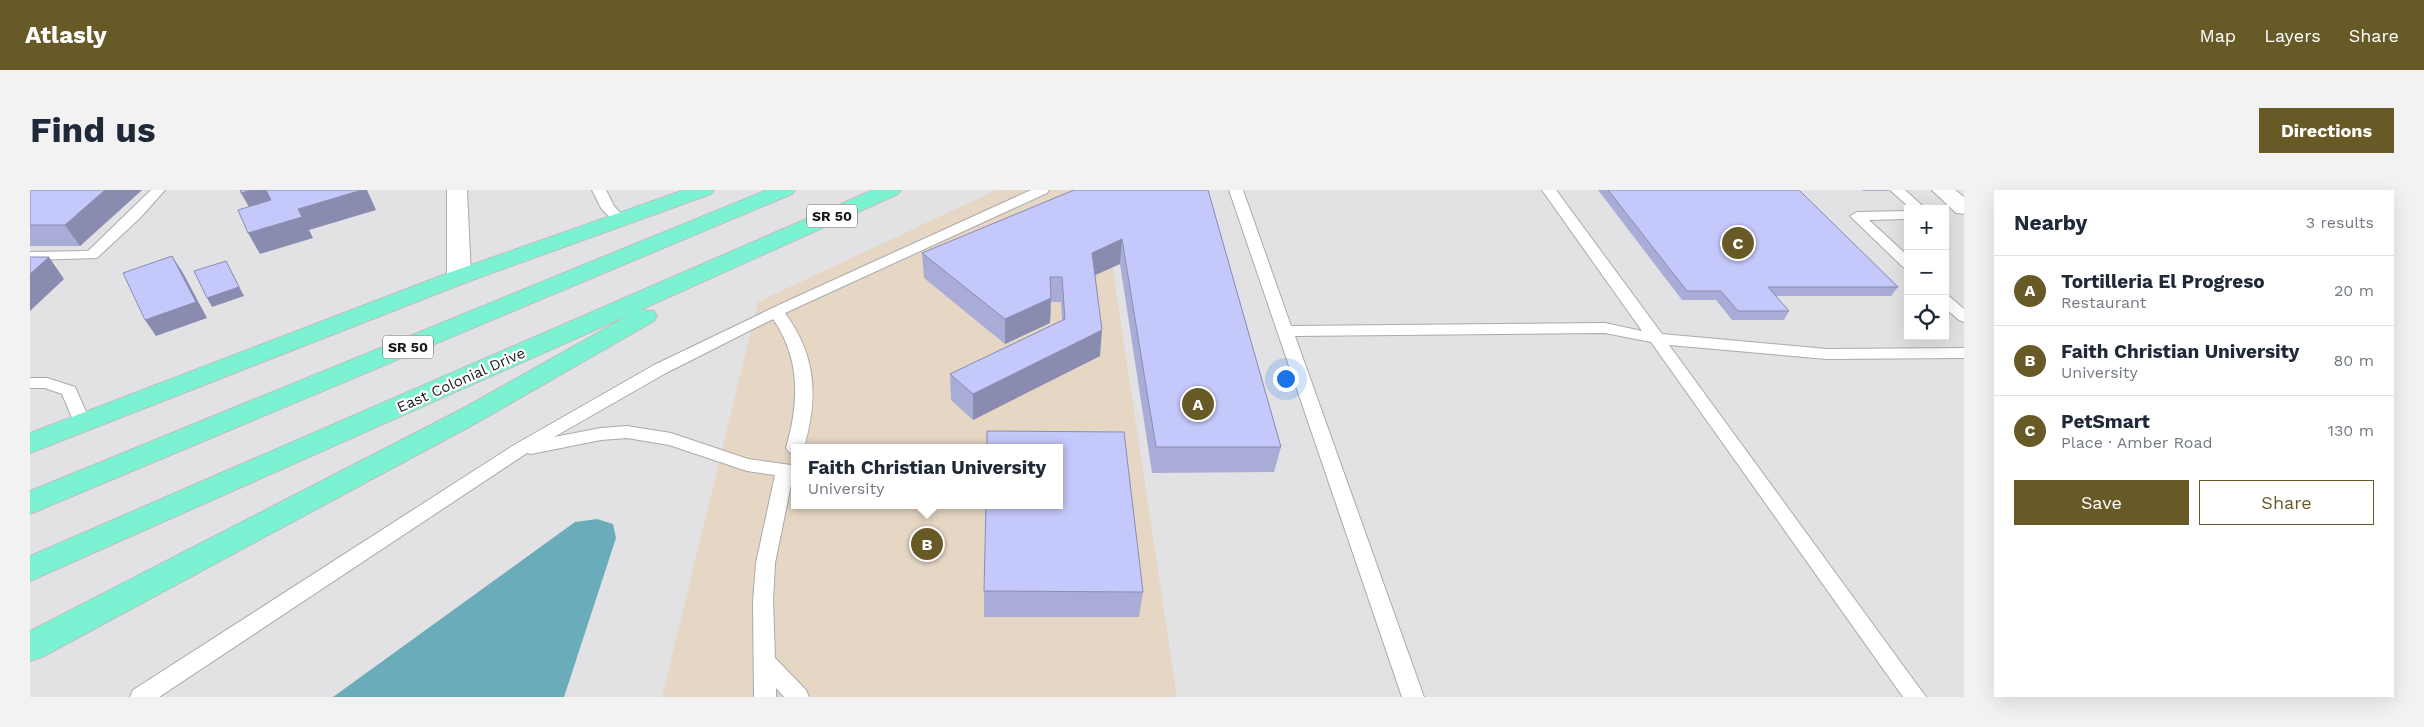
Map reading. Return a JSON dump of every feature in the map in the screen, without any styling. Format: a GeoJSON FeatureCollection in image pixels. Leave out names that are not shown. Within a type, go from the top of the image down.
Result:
{"type":"FeatureCollection","features":[{"type":"Feature","properties":{"kind":"highway"},"geometry":{"type":"LineString","coordinates":[[30,443],[459,277],[704,190]]}},
{"type":"Feature","properties":{"kind":"highway","name":"SR 50"},"geometry":{"type":"LineString","coordinates":[[30,503],[785,190]]}},
{"type":"Feature","properties":{"kind":"highway","name":"East Colonial Drive"},"geometry":{"type":"LineString","coordinates":[[30,569],[891,190]]}},
{"type":"Feature","properties":{"kind":"highway"},"geometry":{"type":"LineString","coordinates":[[30,646],[468,416],[774,242]]}},
{"type":"Feature","properties":{"kind":"street"},"geometry":{"type":"LineString","coordinates":[[457,190],[459,277]]}},
{"type":"Feature","properties":{"kind":"street"},"geometry":{"type":"LineString","coordinates":[[1942,190],[1964,208]]}},
{"type":"Feature","properties":{"kind":"lane"},"geometry":{"type":"LineString","coordinates":[[30,256],[92,255],[158,190]]}},
{"type":"Feature","properties":{"kind":"lane"},"geometry":{"type":"LineString","coordinates":[[599,190],[608,208],[619,219]]}},
{"type":"Feature","properties":{"kind":"lane"},"geometry":{"type":"LineString","coordinates":[[141,697],[520,450],[660,369],[776,312],[1042,190]]}},
{"type":"Feature","properties":{"kind":"lane"},"geometry":{"type":"LineString","coordinates":[[1236,190],[1413,697]]}},
{"type":"Feature","properties":{"kind":"lane"},"geometry":{"type":"LineString","coordinates":[[1549,190],[1915,697]]}},
{"type":"Feature","properties":{"kind":"lane"},"geometry":{"type":"LineString","coordinates":[[1897,190],[1914,205]]}},
{"type":"Feature","properties":{"kind":"lane"},"geometry":{"type":"LineString","coordinates":[[1904,216],[1857,216],[1904,260]]}},
{"type":"Feature","properties":{"kind":"lane"},"geometry":{"type":"LineString","coordinates":[[1949,304],[1964,317]]}},
{"type":"Feature","properties":{"kind":"lane"},"geometry":{"type":"LineString","coordinates":[[776,312],[796,341],[802,364],[805,389],[804,413],[796,444]]}},
{"type":"Feature","properties":{"kind":"lane"},"geometry":{"type":"LineString","coordinates":[[1285,331],[1605,328],[1658,339],[1827,354],[1964,353]]}},
{"type":"Feature","properties":{"kind":"lane"},"geometry":{"type":"LineString","coordinates":[[30,383],[47,383],[69,391],[82,423]]}},
{"type":"Feature","properties":{"kind":"lane"},"geometry":{"type":"LineString","coordinates":[[520,450],[601,434],[627,432],[671,439],[747,465],[785,470]]}},
{"type":"Feature","properties":{"kind":"lane"},"geometry":{"type":"LineString","coordinates":[[764,697],[765,662],[762,622],[765,568],[768,543],[785,470],[791,457]]}},
{"type":"Feature","properties":{"kind":"lane"},"geometry":{"type":"LineString","coordinates":[[765,662],[798,697]]}},
{"type":"Feature","properties":{"kind":"shaded area"},"geometry":{"type":"Polygon","coordinates":[[[996,190],[1101,190],[1177,697],[662,697],[758,302],[996,190]]]}},
{"type":"Feature","properties":{"kind":"water"},"geometry":{"type":"Polygon","coordinates":[[[597,519],[613,524],[616,538],[564,697],[333,697],[575,522],[597,519]]]}},
{"type":"Feature","properties":{"kind":"building"},"geometry":{"type":"Polygon","coordinates":[[[30,190],[105,190],[65,225],[30,225],[30,190]]]}},
{"type":"Feature","properties":{"kind":"building"},"geometry":{"type":"Polygon","coordinates":[[[240,190],[252,190],[241,193],[240,190]]]}},
{"type":"Feature","properties":{"kind":"building"},"geometry":{"type":"Polygon","coordinates":[[[266,190],[362,190],[298,209],[302,217],[248,233],[238,210],[271,200],[266,190]]]}},
{"type":"Feature","properties":{"kind":"building"},"geometry":{"type":"Polygon","coordinates":[[[1074,190],[1208,190],[1281,447],[1156,447],[1122,239],[1092,253],[1102,330],[973,394],[950,374],[1065,319],[1062,277],[1050,277],[1051,298],[1005,319],[922,253],[1074,190]]]}},
{"type":"Feature","properties":{"kind":"building"},"geometry":{"type":"Polygon","coordinates":[[[1608,190],[1799,190],[1898,287],[1768,287],[1789,311],[1738,311],[1721,291],[1687,291],[1608,190]]]}},
{"type":"Feature","properties":{"kind":"building"},"geometry":{"type":"Polygon","coordinates":[[[172,256],[196,302],[145,320],[123,273],[172,256]]]}},
{"type":"Feature","properties":{"kind":"building"},"geometry":{"type":"Polygon","coordinates":[[[30,257],[49,257],[30,274],[30,257]]]}},
{"type":"Feature","properties":{"kind":"building"},"geometry":{"type":"Polygon","coordinates":[[[226,261],[239,287],[207,298],[194,271],[226,261]]]}},
{"type":"Feature","properties":{"kind":"building"},"geometry":{"type":"Polygon","coordinates":[[[987,431],[1124,432],[1143,592],[984,591],[986,509],[1063,509],[1063,444],[987,444],[987,431]]]}},
{"type":"Feature","properties":{"kind":"place","name":"PetSmart"},"geometry":{"type":"Point","coordinates":[1738,243]}},
{"type":"Feature","properties":{"kind":"place","name":"Tortilleria El Progreso"},"geometry":{"type":"Point","coordinates":[1198,404]}},
{"type":"Feature","properties":{"kind":"place","name":"Faith Christian University"},"geometry":{"type":"Point","coordinates":[927,544]}}]}
